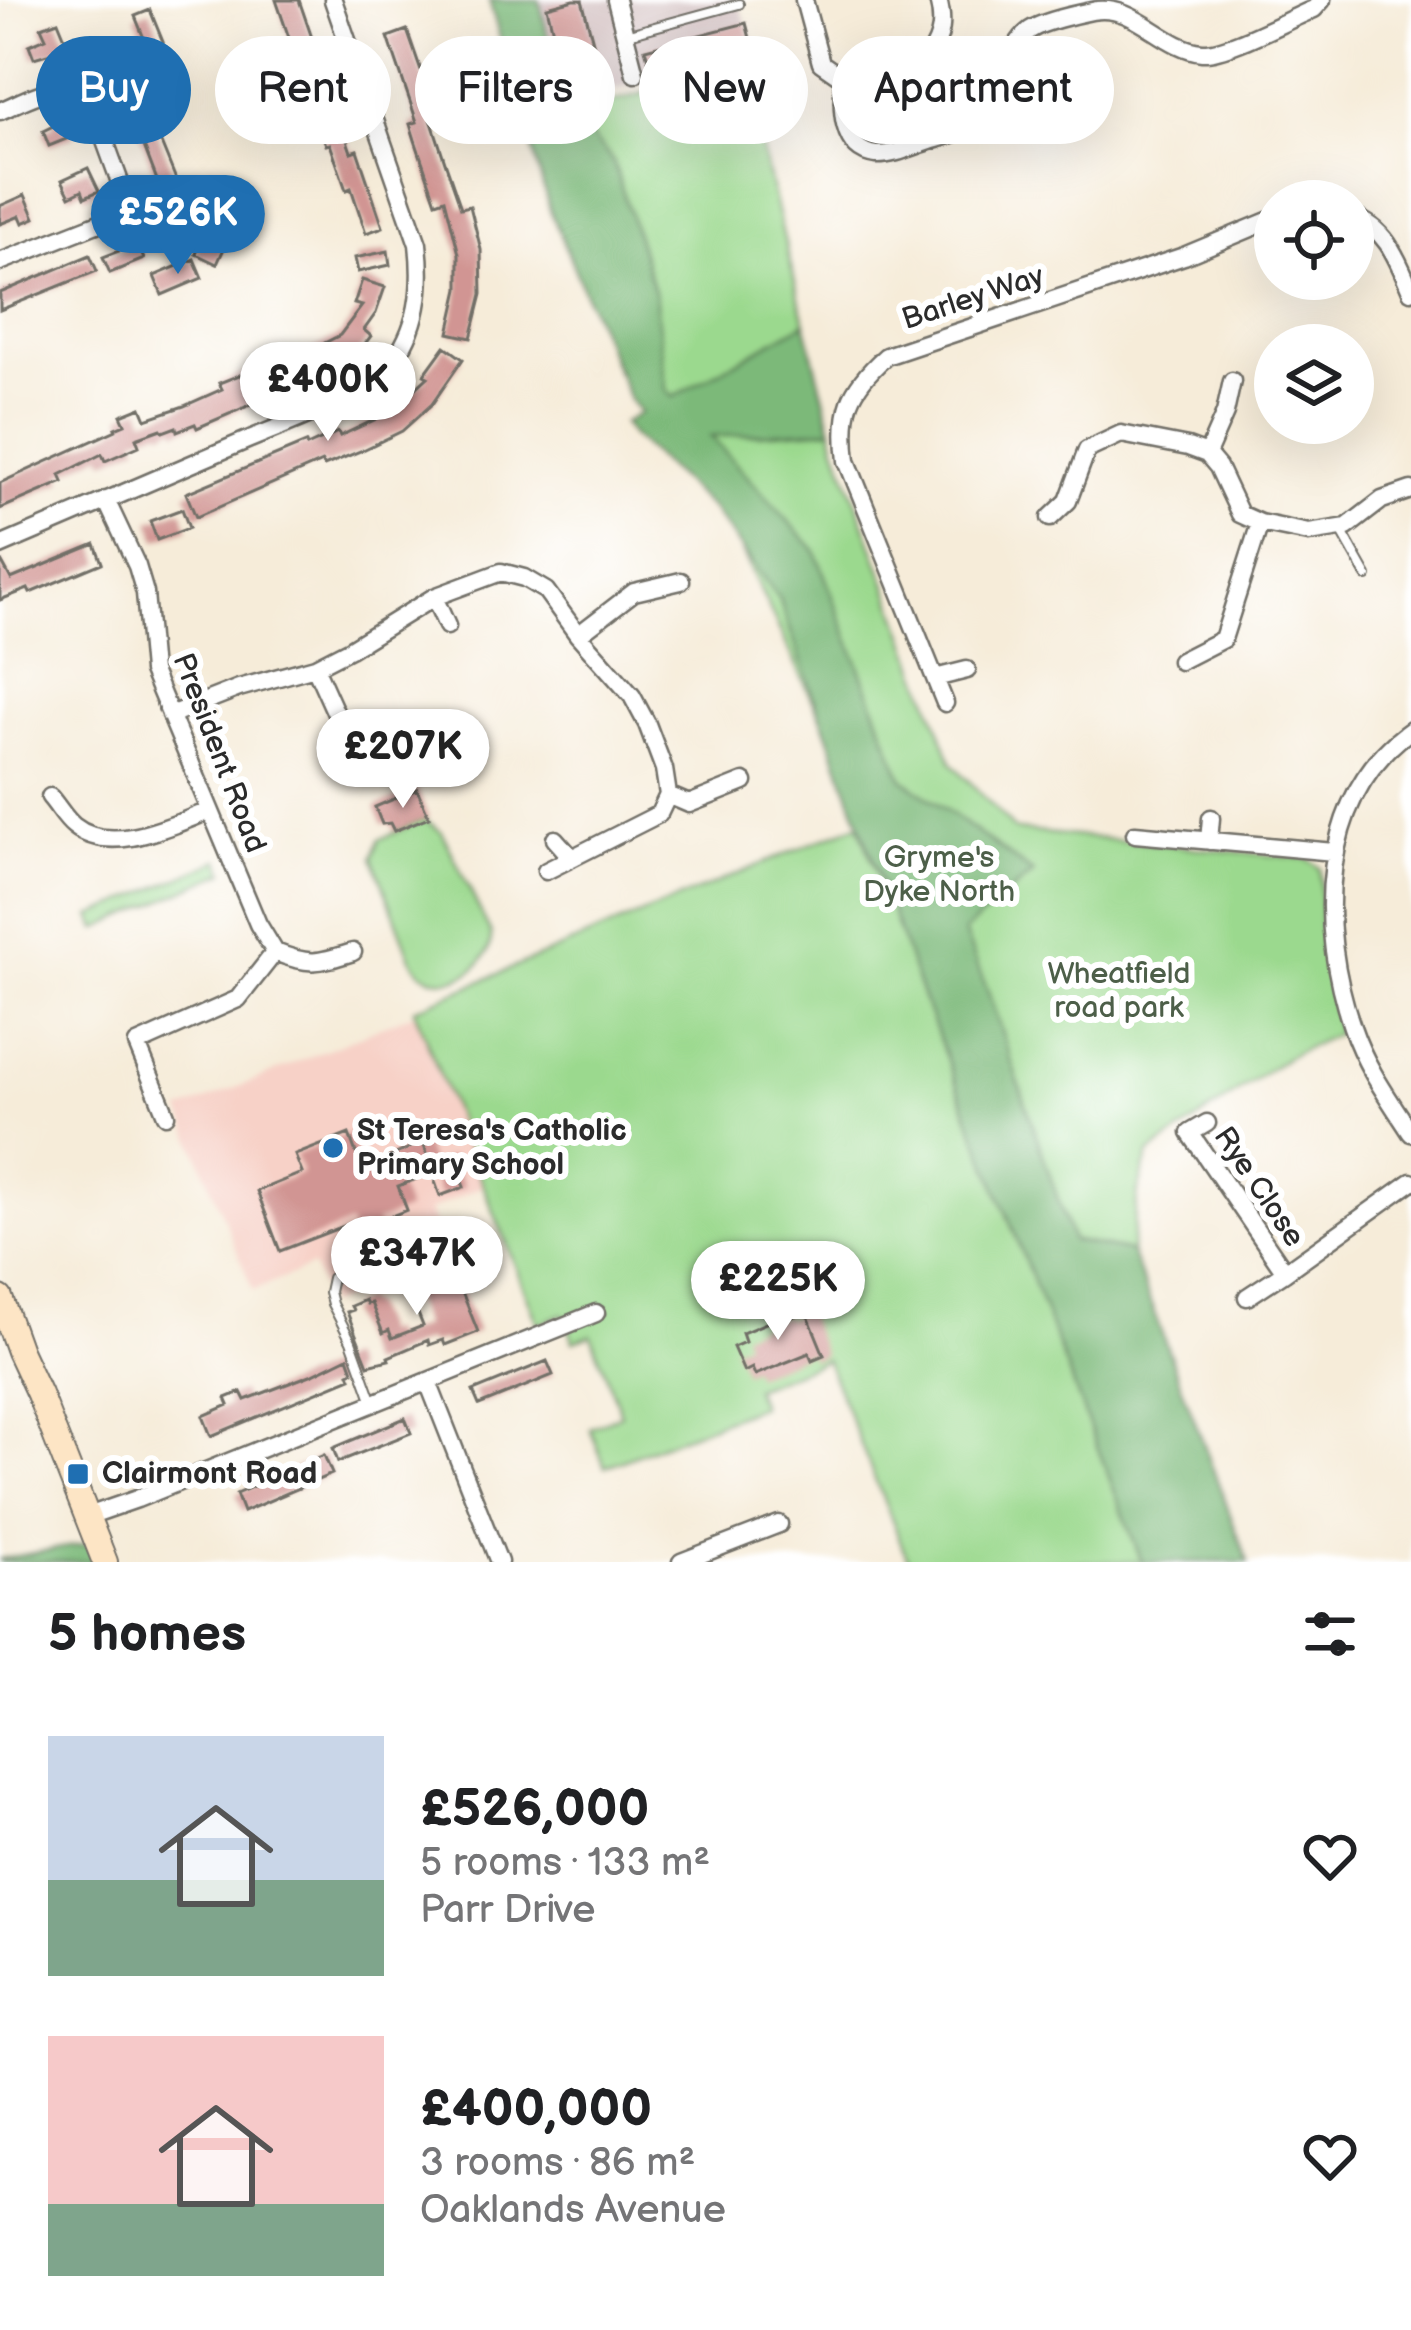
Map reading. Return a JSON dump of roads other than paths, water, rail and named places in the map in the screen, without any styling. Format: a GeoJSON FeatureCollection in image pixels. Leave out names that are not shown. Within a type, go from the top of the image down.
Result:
{"type":"FeatureCollection","features":[{"type":"Feature","properties":{"kind":"street"},"geometry":{"type":"LineString","coordinates":[[0,546],[364,387],[388,367],[405,341],[417,312],[422,279],[418,244],[333,0]]}},
{"type":"Feature","properties":{"kind":"street"},"geometry":{"type":"LineString","coordinates":[[616,0],[635,74]]}},
{"type":"Feature","properties":{"kind":"street"},"geometry":{"type":"LineString","coordinates":[[804,0],[821,63],[832,71]]}},
{"type":"Feature","properties":{"kind":"street"},"geometry":{"type":"LineString","coordinates":[[938,0],[940,36]]}},
{"type":"Feature","properties":{"kind":"street"},"geometry":{"type":"LineString","coordinates":[[1026,36],[1030,30],[1097,10],[1118,11],[1202,52],[1220,49],[1314,9],[1322,0]]}},
{"type":"Feature","properties":{"kind":"street"},"geometry":{"type":"LineString","coordinates":[[0,111],[56,89],[82,92],[90,100],[125,196],[112,218],[0,262]]}},
{"type":"Feature","properties":{"kind":"street"},"geometry":{"type":"LineString","coordinates":[[857,144],[875,155],[921,144]]}},
{"type":"Feature","properties":{"kind":"street","name":"Barley Way"},"geometry":{"type":"LineString","coordinates":[[945,703],[847,461],[843,429],[855,388],[886,356],[1184,256],[1254,227]]}},
{"type":"Feature","properties":{"kind":"street"},"geometry":{"type":"LineString","coordinates":[[1374,229],[1387,240],[1411,291]]}},
{"type":"Feature","properties":{"kind":"street"},"geometry":{"type":"LineString","coordinates":[[1207,454],[1225,413],[1232,381]]}},
{"type":"Feature","properties":{"kind":"street"},"geometry":{"type":"LineString","coordinates":[[1050,518],[1068,501],[1087,449],[1121,434],[1207,454],[1240,514],[1309,533],[1347,527],[1382,500],[1411,490]]}},
{"type":"Feature","properties":{"kind":"street","name":"President Road"},"geometry":{"type":"LineString","coordinates":[[106,500],[145,593],[152,671],[209,811],[275,952]]}},
{"type":"Feature","properties":{"kind":"street"},"geometry":{"type":"LineString","coordinates":[[1180,661],[1223,639],[1260,523]]}},
{"type":"Feature","properties":{"kind":"street"},"geometry":{"type":"LineString","coordinates":[[170,715],[239,688],[315,667],[434,597],[501,572],[512,575],[546,591],[632,696],[664,769],[668,795],[659,814],[546,871]]}},
{"type":"Feature","properties":{"kind":"street"},"geometry":{"type":"LineString","coordinates":[[578,634],[634,592],[681,581]]}},
{"type":"Feature","properties":{"kind":"street"},"geometry":{"type":"LineString","coordinates":[[434,597],[448,626]]}},
{"type":"Feature","properties":{"kind":"street"},"geometry":{"type":"LineString","coordinates":[[315,667],[350,746]]}},
{"type":"Feature","properties":{"kind":"street"},"geometry":{"type":"LineString","coordinates":[[935,678],[967,670]]}},
{"type":"Feature","properties":{"kind":"street"},"geometry":{"type":"LineString","coordinates":[[1411,730],[1371,766],[1351,801],[1334,852],[1331,921],[1336,974],[1353,1030],[1375,1078],[1411,1132]]}},
{"type":"Feature","properties":{"kind":"street"},"geometry":{"type":"LineString","coordinates":[[668,795],[689,805],[744,782]]}},
{"type":"Feature","properties":{"kind":"street"},"geometry":{"type":"LineString","coordinates":[[50,797],[76,829],[124,839],[151,834],[209,811]]}},
{"type":"Feature","properties":{"kind":"street"},"geometry":{"type":"LineString","coordinates":[[1209,841],[1211,818]]}},
{"type":"Feature","properties":{"kind":"street"},"geometry":{"type":"LineString","coordinates":[[1135,834],[1334,852]]}},
{"type":"Feature","properties":{"kind":"street"},"geometry":{"type":"LineString","coordinates":[[555,839],[571,857]]}},
{"type":"Feature","properties":{"kind":"street"},"geometry":{"type":"LineString","coordinates":[[166,1114],[137,1044],[238,998],[275,952],[296,961],[320,962],[353,952]]}},
{"type":"Feature","properties":{"kind":"street","name":"Rye Close"},"geometry":{"type":"LineString","coordinates":[[1207,1123],[1190,1132],[1285,1272]]}},
{"type":"Feature","properties":{"kind":"street","name":"Rye Close"},"geometry":{"type":"LineString","coordinates":[[1247,1298],[1411,1182]]}},
{"type":"Feature","properties":{"kind":"street"},"geometry":{"type":"LineString","coordinates":[[0,1298],[9,1355],[88,1516],[105,1562]]}},
{"type":"Feature","properties":{"kind":"street"},"geometry":{"type":"LineString","coordinates":[[88,1516],[596,1313]]}},
{"type":"Feature","properties":{"kind":"street"},"geometry":{"type":"LineString","coordinates":[[428,1382],[499,1562]]}},
{"type":"Feature","properties":{"kind":"street"},"geometry":{"type":"LineString","coordinates":[[682,1562],[779,1524]]}},
{"type":"Feature","properties":{"kind":"lane"},"geometry":{"type":"LineString","coordinates":[[625,35],[739,4]]}},
{"type":"Feature","properties":{"kind":"lane"},"geometry":{"type":"LineString","coordinates":[[1340,529],[1367,576]]}},
{"type":"Feature","properties":{"kind":"lane"},"geometry":{"type":"LineString","coordinates":[[332,1278],[328,1292],[332,1304],[374,1403]]}},
{"type":"Feature","properties":{"kind":"place","name":"St Teresa's Catholic Primary School"},"geometry":{"type":"Point","coordinates":[333,1148]}},
{"type":"Feature","properties":{"kind":"place","name":"Clairmont Road"},"geometry":{"type":"Point","coordinates":[78,1474]}},
{"type":"Feature","properties":{"kind":"park label","name":"Gryme's Dyke North"},"geometry":{"type":"Point","coordinates":[939,875]}},
{"type":"Feature","properties":{"kind":"park label","name":"Wheatfield road park"},"geometry":{"type":"Point","coordinates":[1119,991]}}]}
